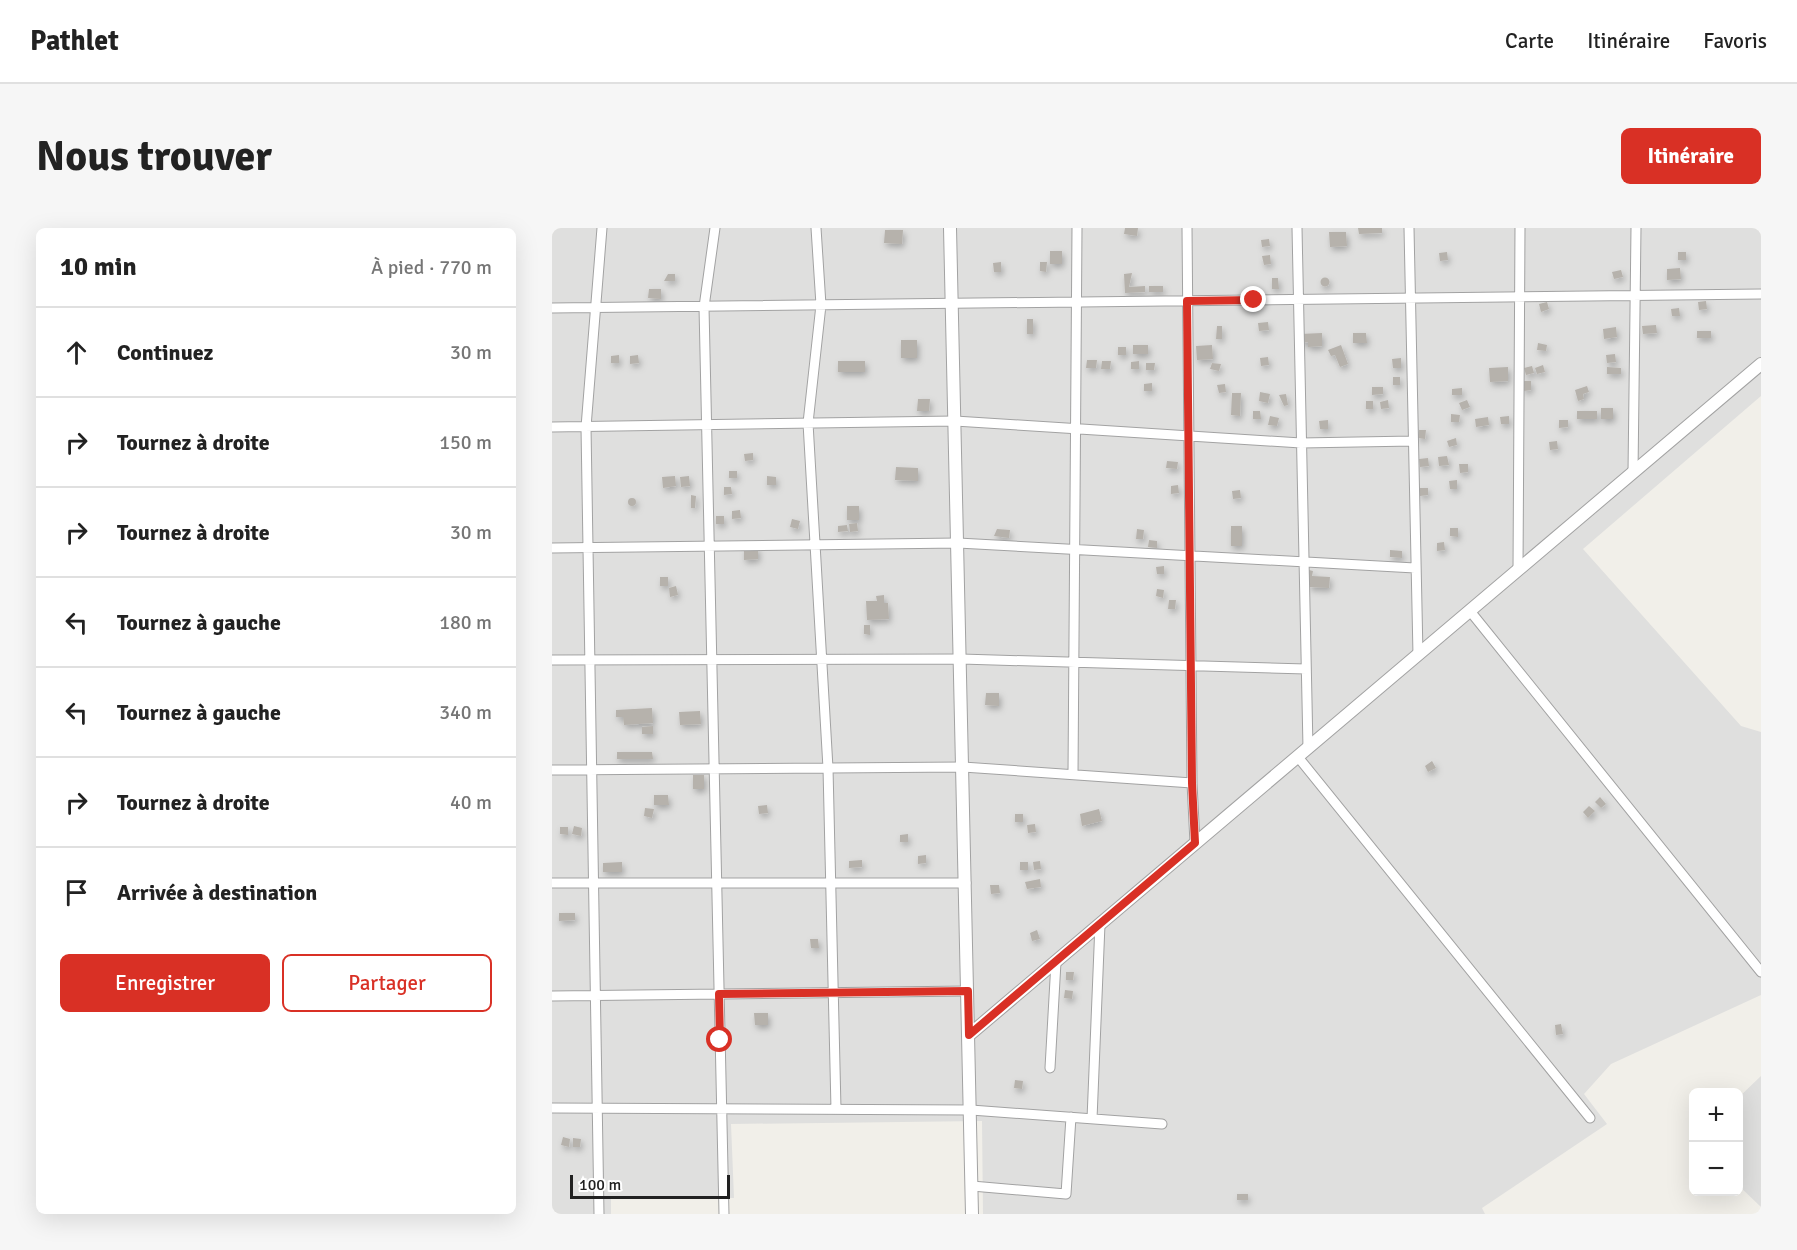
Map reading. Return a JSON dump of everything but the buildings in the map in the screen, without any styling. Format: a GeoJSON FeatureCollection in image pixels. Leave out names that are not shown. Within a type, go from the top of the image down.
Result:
{"type":"FeatureCollection","features":[{"type":"Feature","properties":{"kind":"street"},"geometry":{"type":"LineString","coordinates":[[599,1214],[586,427],[602,228]]}},
{"type":"Feature","properties":{"kind":"street"},"geometry":{"type":"LineString","coordinates":[[715,228],[704,307],[724,1214]]}},
{"type":"Feature","properties":{"kind":"street"},"geometry":{"type":"LineString","coordinates":[[816,228],[821,305],[808,423],[828,768],[836,1109]]}},
{"type":"Feature","properties":{"kind":"street"},"geometry":{"type":"LineString","coordinates":[[950,228],[972,1214]]}},
{"type":"Feature","properties":{"kind":"street"},"geometry":{"type":"LineString","coordinates":[[1073,774],[1077,228]]}},
{"type":"Feature","properties":{"kind":"street"},"geometry":{"type":"LineString","coordinates":[[1187,228],[1192,783],[1195,843]]}},
{"type":"Feature","properties":{"kind":"street"},"geometry":{"type":"LineString","coordinates":[[1297,228],[1308,748]]}},
{"type":"Feature","properties":{"kind":"street"},"geometry":{"type":"LineString","coordinates":[[1409,228],[1418,655]]}},
{"type":"Feature","properties":{"kind":"street"},"geometry":{"type":"LineString","coordinates":[[1518,570],[1520,228]]}},
{"type":"Feature","properties":{"kind":"street"},"geometry":{"type":"LineString","coordinates":[[1633,472],[1636,228]]}},
{"type":"Feature","properties":{"kind":"street"},"geometry":{"type":"LineString","coordinates":[[552,308],[1761,294]]}},
{"type":"Feature","properties":{"kind":"street"},"geometry":{"type":"LineString","coordinates":[[969,1035],[1761,364]]}},
{"type":"Feature","properties":{"kind":"street"},"geometry":{"type":"LineString","coordinates":[[552,427],[955,421],[1301,442],[1413,441]]}},
{"type":"Feature","properties":{"kind":"street"},"geometry":{"type":"LineString","coordinates":[[552,548],[958,543],[1415,568]]}},
{"type":"Feature","properties":{"kind":"street"},"geometry":{"type":"LineString","coordinates":[[1470,611],[1761,972]]}},
{"type":"Feature","properties":{"kind":"street"},"geometry":{"type":"LineString","coordinates":[[552,660],[961,659],[1306,669]]}},
{"type":"Feature","properties":{"kind":"street"},"geometry":{"type":"LineString","coordinates":[[1298,757],[1590,1118]]}},
{"type":"Feature","properties":{"kind":"street"},"geometry":{"type":"LineString","coordinates":[[552,770],[963,767],[1192,783]]}},
{"type":"Feature","properties":{"kind":"street"},"geometry":{"type":"LineString","coordinates":[[552,883],[966,883]]}},
{"type":"Feature","properties":{"kind":"street"},"geometry":{"type":"LineString","coordinates":[[1092,1119],[1100,924]]}},
{"type":"Feature","properties":{"kind":"street"},"geometry":{"type":"LineString","coordinates":[[1050,1068],[1056,962]]}},
{"type":"Feature","properties":{"kind":"street"},"geometry":{"type":"LineString","coordinates":[[552,996],[968,991]]}},
{"type":"Feature","properties":{"kind":"street"},"geometry":{"type":"LineString","coordinates":[[552,1108],[971,1110],[1162,1124]]}},
{"type":"Feature","properties":{"kind":"street"},"geometry":{"type":"LineString","coordinates":[[972,1186],[1066,1194],[1071,1117]]}},
{"type":"Feature","properties":{"kind":"shaded area"},"geometry":{"type":"Polygon","coordinates":[[[552,228],[1761,228],[1761,396],[1583,549],[1741,726],[1761,732],[1761,995],[1611,1064],[1584,1094],[1607,1124],[1482,1208],[1485,1214],[983,1214],[982,1121],[731,1124],[734,1198],[611,1196],[611,1214],[552,1214],[552,228]]]}},
{"type":"Feature","properties":{"kind":"shaded area"},"geometry":{"type":"Polygon","coordinates":[[[1761,1076],[1761,1207],[1743,1190],[1743,1093],[1761,1076]]]}},
{"type":"Feature","properties":{"kind":"route"},"geometry":{"type":"LineString","coordinates":[[720,1040],[719,994],[968,991],[969,1035],[1195,843],[1192,783],[1187,301],[1254,300]]}}]}
